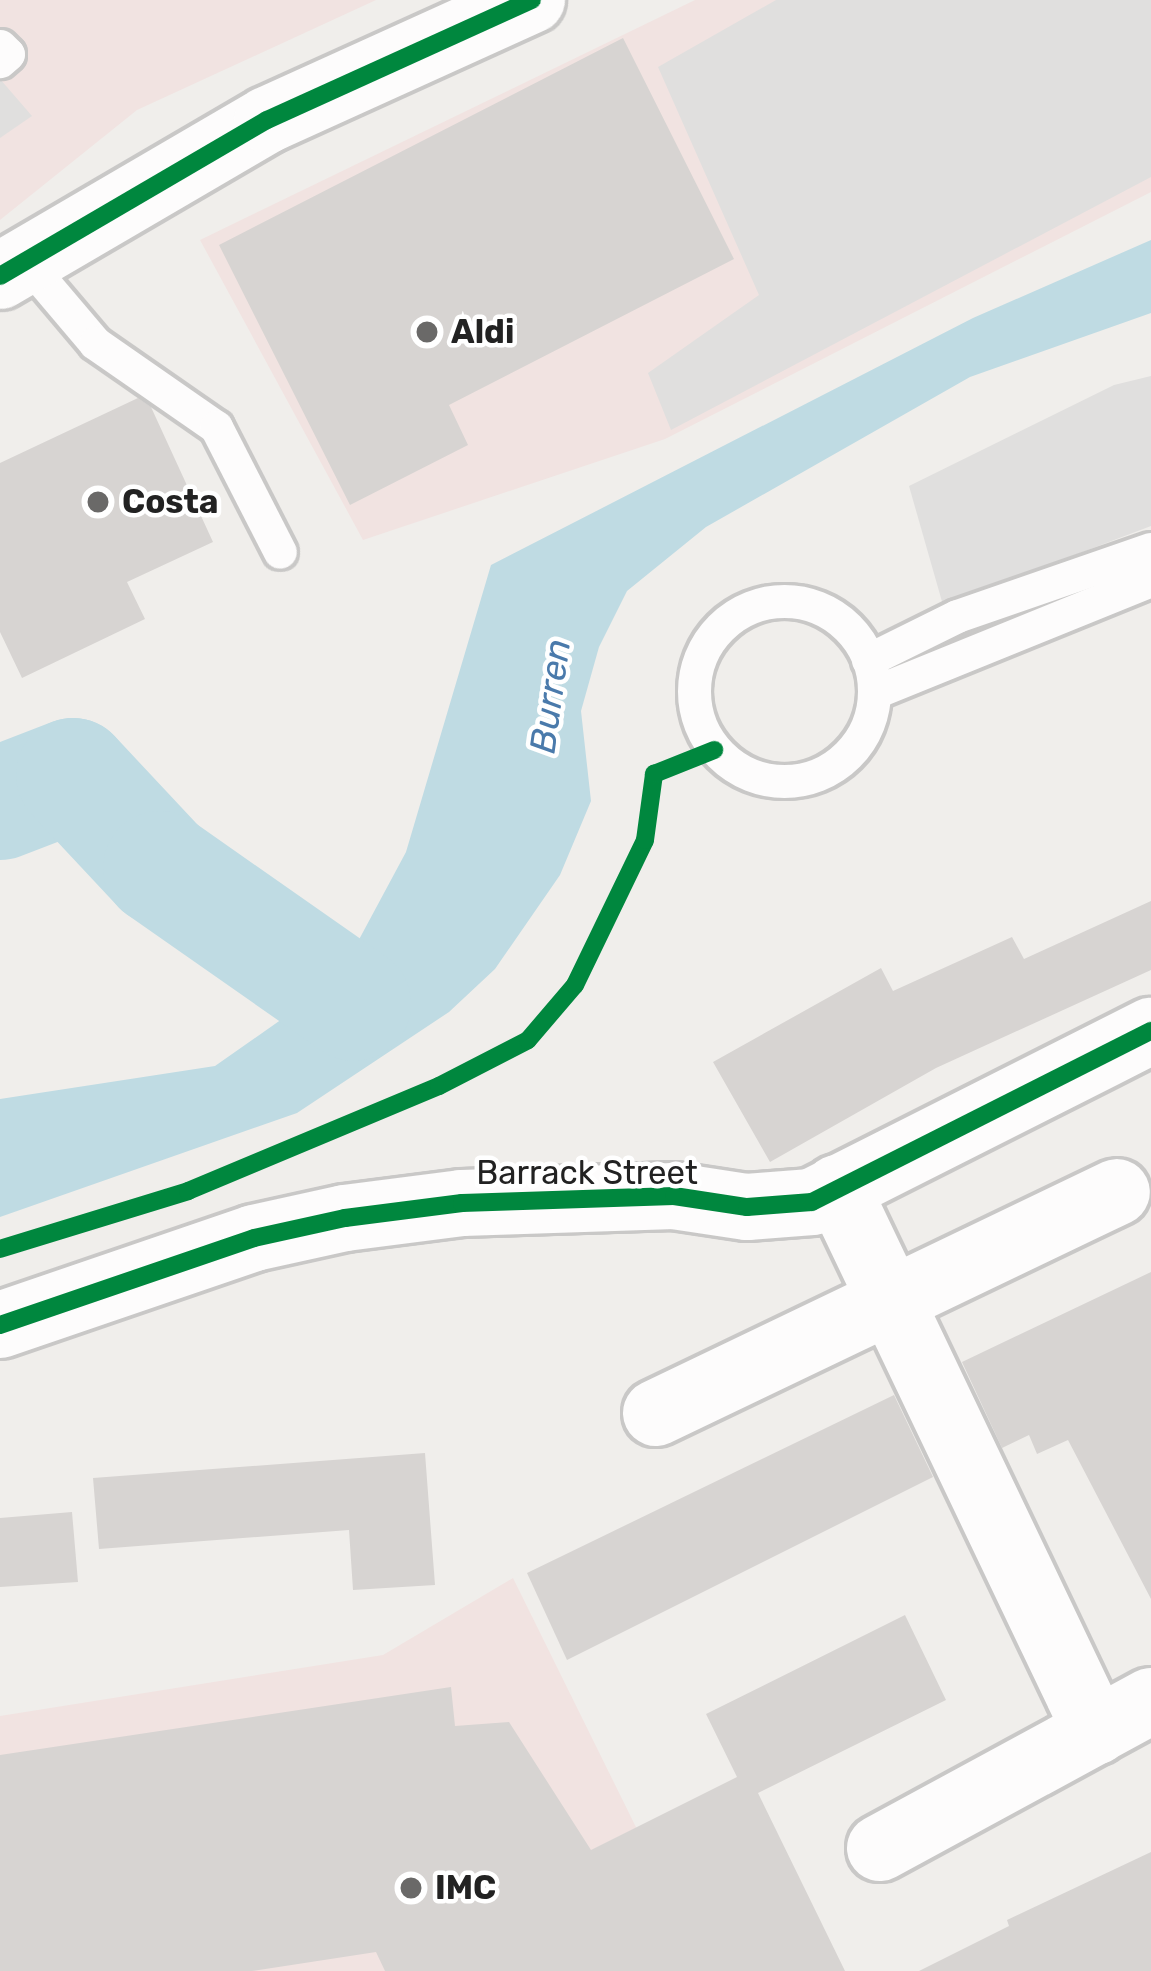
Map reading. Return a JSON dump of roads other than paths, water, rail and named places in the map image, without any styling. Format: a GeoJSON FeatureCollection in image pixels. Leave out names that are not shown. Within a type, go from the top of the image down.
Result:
{"type":"FeatureCollection","features":[{"type":"Feature","properties":{"kind":"street"},"geometry":{"type":"LineString","coordinates":[[11,267],[267,120],[532,0]]}},
{"type":"Feature","properties":{"kind":"street","name":"Barrack Street"},"geometry":{"type":"LineString","coordinates":[[0,1325],[254,1238],[345,1218],[461,1203],[674,1196],[748,1207],[812,1202],[1151,1031]]}},
{"type":"Feature","properties":{"kind":"street"},"geometry":{"type":"LineString","coordinates":[[837,1188],[886,1302],[1124,1716],[880,1848]]}},
{"type":"Feature","properties":{"kind":"street"},"geometry":{"type":"LineString","coordinates":[[656,1413],[1117,1192]]}},
{"type":"Feature","properties":{"kind":"lane"},"geometry":{"type":"LineString","coordinates":[[0,46],[8,54],[0,61]]}},
{"type":"Feature","properties":{"kind":"lane"},"geometry":{"type":"LineString","coordinates":[[11,267],[94,343],[216,427],[280,552]]}},
{"type":"Feature","properties":{"kind":"lane"},"geometry":{"type":"LineString","coordinates":[[871,676],[829,613],[767,602],[714,633],[698,661],[698,722],[738,770],[799,781],[853,750],[871,676],[958,616],[1151,549]]}},
{"type":"Feature","properties":{"kind":"lane"},"geometry":{"type":"LineString","coordinates":[[871,676],[1151,580]]}},
{"type":"Feature","properties":{"kind":"water","name":"Burren"},"geometry":{"type":"Polygon","coordinates":[[[1151,240],[1151,313],[970,377],[706,527],[627,591],[599,647],[581,711],[591,801],[560,875],[495,969],[449,1012],[297,1113],[0,1217],[0,1099],[215,1066],[292,1012],[355,947],[406,852],[491,565],[973,318],[1151,240]]]}},
{"type":"Feature","properties":{"kind":"waterway"},"geometry":{"type":"LineString","coordinates":[[0,803],[73,775],[160,868],[354,1004]]}},
{"type":"Feature","properties":{"kind":"place","name":"Aldi"},"geometry":{"type":"Point","coordinates":[427,332]}},
{"type":"Feature","properties":{"kind":"place","name":"Costa"},"geometry":{"type":"Point","coordinates":[98,502]}},
{"type":"Feature","properties":{"kind":"place","name":"IMC"},"geometry":{"type":"Point","coordinates":[411,1888]}}]}
